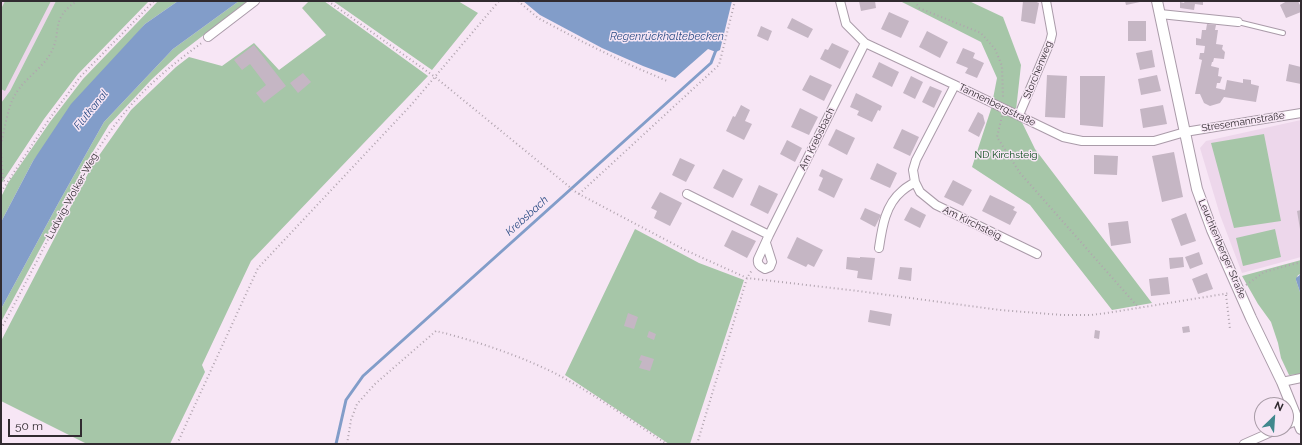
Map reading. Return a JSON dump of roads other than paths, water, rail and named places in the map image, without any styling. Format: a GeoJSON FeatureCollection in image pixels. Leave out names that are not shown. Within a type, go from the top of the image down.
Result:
{"type":"FeatureCollection","features":[{"type":"Feature","properties":{"kind":"street"},"geometry":{"type":"LineString","coordinates":[[208,37],[255,1]]}},
{"type":"Feature","properties":{"kind":"street","name":"Tannenbergstraße"},"geometry":{"type":"LineString","coordinates":[[840,1],[846,24],[865,43],[1063,137],[1082,141],[1154,140],[1185,132]]}},
{"type":"Feature","properties":{"kind":"street","name":"Storchenweg"},"geometry":{"type":"LineString","coordinates":[[1019,115],[1050,42],[1051,29],[1046,1]]}},
{"type":"Feature","properties":{"kind":"street","name":"Leuchtenberger Straße"},"geometry":{"type":"LineString","coordinates":[[1157,1],[1197,189],[1212,230],[1251,318],[1300,422]]}},
{"type":"Feature","properties":{"kind":"street"},"geometry":{"type":"LineString","coordinates":[[1160,14],[1238,22]]}},
{"type":"Feature","properties":{"kind":"street","name":"Am Krebsbach"},"geometry":{"type":"LineString","coordinates":[[687,194],[768,239],[865,43]]}},
{"type":"Feature","properties":{"kind":"street"},"geometry":{"type":"LineString","coordinates":[[879,248],[888,210],[902,190],[915,182],[913,170],[916,160],[955,85]]}},
{"type":"Feature","properties":{"kind":"street","name":"Stresemannstraße"},"geometry":{"type":"LineString","coordinates":[[1185,132],[1301,113]]}},
{"type":"Feature","properties":{"kind":"street","name":"Am Kirchsteig"},"geometry":{"type":"LineString","coordinates":[[915,182],[920,192],[936,205],[1036,254]]}},
{"type":"Feature","properties":{"kind":"street"},"geometry":{"type":"LineString","coordinates":[[1282,382],[1301,378]]}},
{"type":"Feature","properties":{"kind":"street"},"geometry":{"type":"LineString","coordinates":[[1244,444],[1260,437]]}},
{"type":"Feature","properties":{"kind":"lane"},"geometry":{"type":"LineString","coordinates":[[1238,22],[1283,34]]}},
{"type":"Feature","properties":{"kind":"water","name":"Flutkanal"},"geometry":{"type":"Polygon","coordinates":[[[178,1],[239,1],[173,49],[104,122],[1,309],[1,222],[33,161],[71,104],[145,24],[178,1]]]}},
{"type":"Feature","properties":{"kind":"water","name":"Regenrückhaltebecken"},"geometry":{"type":"Polygon","coordinates":[[[523,1],[732,1],[720,50],[716,52],[708,49],[675,78],[602,48],[540,15],[523,1]]]}},
{"type":"Feature","properties":{"kind":"water"},"geometry":{"type":"Polygon","coordinates":[[[1301,274],[1301,295],[1296,278],[1301,274]]]}},
{"type":"Feature","properties":{"kind":"waterway","name":"Krebsbach"},"geometry":{"type":"LineString","coordinates":[[336,444],[346,400],[363,376],[711,63],[716,50]]}},
{"type":"Feature","properties":{"kind":"park label","name":"ND Kirchsteig"},"geometry":{"type":"Point","coordinates":[1006,155]}}]}
